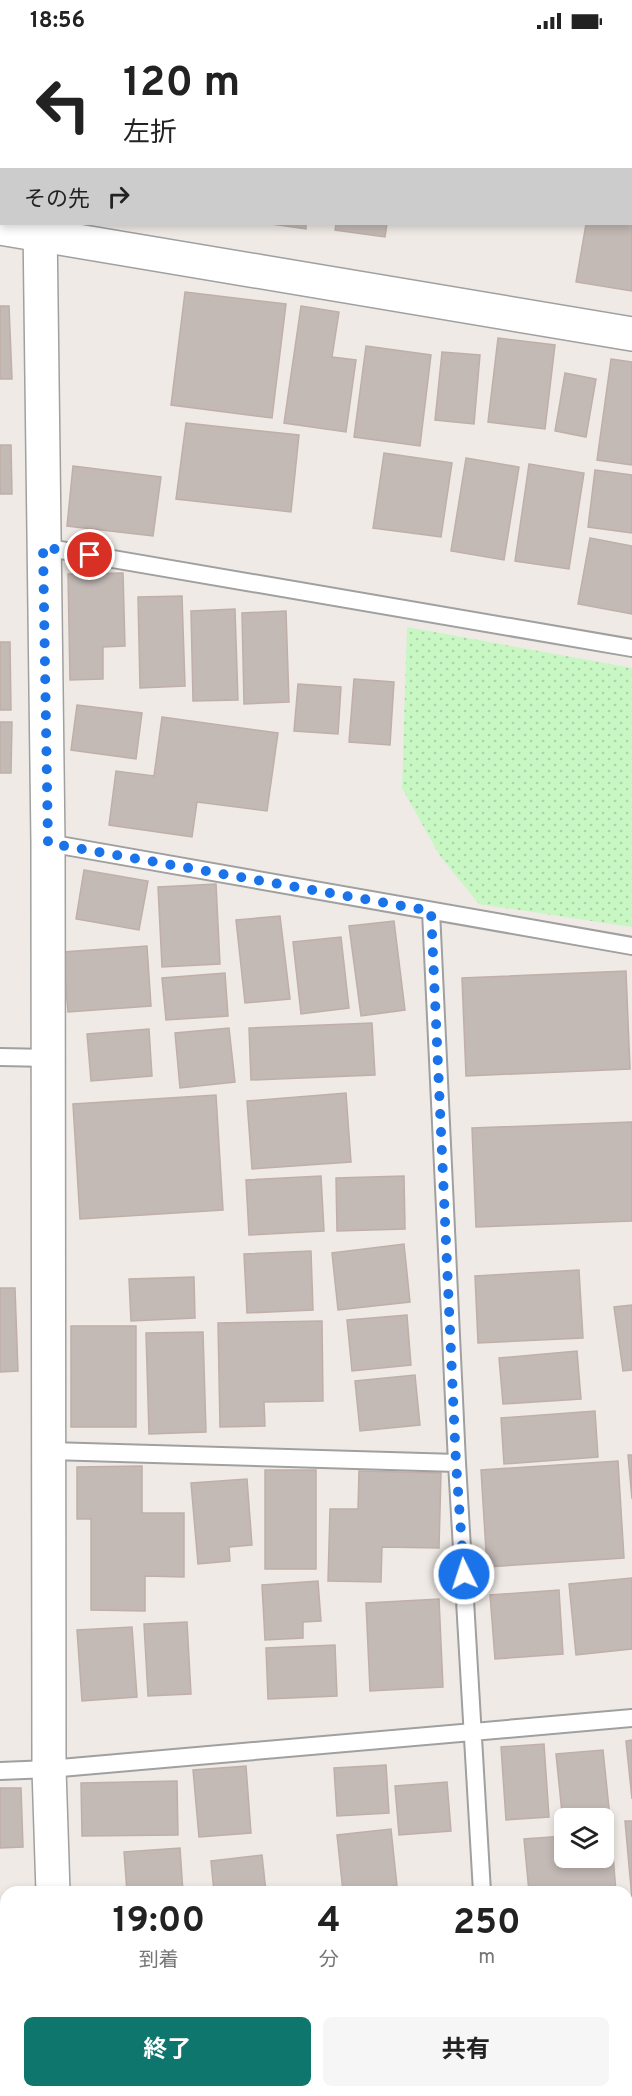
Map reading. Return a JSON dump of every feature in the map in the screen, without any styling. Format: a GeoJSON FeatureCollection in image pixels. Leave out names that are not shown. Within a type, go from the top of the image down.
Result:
{"type":"FeatureCollection","features":[{"type":"Feature","properties":{"kind":"street"},"geometry":{"type":"LineString","coordinates":[[0,228],[40,229],[632,334]]}},
{"type":"Feature","properties":{"kind":"street"},"geometry":{"type":"LineString","coordinates":[[40,229],[48,843],[49,1769],[53,1886]]}},
{"type":"Feature","properties":{"kind":"lane"},"geometry":{"type":"LineString","coordinates":[[43,547],[632,648]]}},
{"type":"Feature","properties":{"kind":"lane"},"geometry":{"type":"LineString","coordinates":[[48,843],[632,946]]}},
{"type":"Feature","properties":{"kind":"lane"},"geometry":{"type":"LineString","coordinates":[[431,911],[456,1463],[482,1886]]}},
{"type":"Feature","properties":{"kind":"lane"},"geometry":{"type":"LineString","coordinates":[[0,1057],[49,1058]]}},
{"type":"Feature","properties":{"kind":"lane"},"geometry":{"type":"LineString","coordinates":[[50,1451],[456,1463]]}},
{"type":"Feature","properties":{"kind":"lane"},"geometry":{"type":"LineString","coordinates":[[0,1771],[49,1769],[632,1718]]}},
{"type":"Feature","properties":{"kind":"green space"},"geometry":{"type":"Polygon","coordinates":[[[407,627],[632,668],[632,927],[479,904],[440,856],[402,788],[407,627]]]}},
{"type":"Feature","properties":{"kind":"building"},"geometry":{"type":"Polygon","coordinates":[[[278,225],[306,225],[306,229],[278,225]]]}},
{"type":"Feature","properties":{"kind":"building"},"geometry":{"type":"Polygon","coordinates":[[[336,225],[387,225],[385,237],[335,230],[336,225]]]}},
{"type":"Feature","properties":{"kind":"building"},"geometry":{"type":"Polygon","coordinates":[[[586,225],[632,225],[632,291],[576,282],[586,225]]]}},
{"type":"Feature","properties":{"kind":"building"},"geometry":{"type":"Polygon","coordinates":[[[185,292],[286,304],[272,418],[171,405],[185,292]]]}},
{"type":"Feature","properties":{"kind":"building"},"geometry":{"type":"Polygon","coordinates":[[[0,306],[9,306],[12,379],[0,379],[0,306]]]}},
{"type":"Feature","properties":{"kind":"building"},"geometry":{"type":"Polygon","coordinates":[[[301,306],[339,312],[332,357],[356,360],[346,432],[284,423],[301,306]]]}},
{"type":"Feature","properties":{"kind":"building"},"geometry":{"type":"Polygon","coordinates":[[[498,338],[555,345],[545,429],[488,422],[498,338]]]}},
{"type":"Feature","properties":{"kind":"building"},"geometry":{"type":"Polygon","coordinates":[[[366,346],[431,355],[420,446],[354,437],[366,346]]]}},
{"type":"Feature","properties":{"kind":"building"},"geometry":{"type":"Polygon","coordinates":[[[442,352],[480,355],[474,424],[435,420],[442,352]]]}},
{"type":"Feature","properties":{"kind":"building"},"geometry":{"type":"Polygon","coordinates":[[[611,359],[632,362],[632,465],[597,460],[611,359]]]}},
{"type":"Feature","properties":{"kind":"building"},"geometry":{"type":"Polygon","coordinates":[[[565,373],[596,379],[586,437],[555,431],[565,373]]]}},
{"type":"Feature","properties":{"kind":"building"},"geometry":{"type":"Polygon","coordinates":[[[186,423],[299,435],[291,512],[176,499],[186,423]]]}},
{"type":"Feature","properties":{"kind":"building"},"geometry":{"type":"Polygon","coordinates":[[[0,445],[11,445],[12,494],[0,494],[0,445]]]}},
{"type":"Feature","properties":{"kind":"building"},"geometry":{"type":"Polygon","coordinates":[[[384,453],[452,463],[441,537],[373,528],[384,453]]]}},
{"type":"Feature","properties":{"kind":"building"},"geometry":{"type":"Polygon","coordinates":[[[466,458],[519,467],[504,560],[451,551],[466,458]]]}},
{"type":"Feature","properties":{"kind":"building"},"geometry":{"type":"Polygon","coordinates":[[[529,464],[584,473],[569,569],[515,561],[529,464]]]}},
{"type":"Feature","properties":{"kind":"building"},"geometry":{"type":"Polygon","coordinates":[[[73,466],[161,477],[153,536],[67,526],[73,466]]]}},
{"type":"Feature","properties":{"kind":"building"},"geometry":{"type":"Polygon","coordinates":[[[595,470],[632,475],[632,533],[588,527],[595,470]]]}},
{"type":"Feature","properties":{"kind":"building"},"geometry":{"type":"Polygon","coordinates":[[[590,538],[632,546],[632,614],[578,604],[590,538]]]}},
{"type":"Feature","properties":{"kind":"building"},"geometry":{"type":"Polygon","coordinates":[[[123,573],[125,646],[103,647],[103,679],[70,680],[68,574],[123,573]]]}},
{"type":"Feature","properties":{"kind":"building"},"geometry":{"type":"Polygon","coordinates":[[[182,596],[185,686],[140,688],[138,597],[182,596]]]}},
{"type":"Feature","properties":{"kind":"building"},"geometry":{"type":"Polygon","coordinates":[[[235,609],[238,700],[193,701],[191,611],[235,609]]]}},
{"type":"Feature","properties":{"kind":"building"},"geometry":{"type":"Polygon","coordinates":[[[286,611],[289,702],[244,704],[242,613],[286,611]]]}},
{"type":"Feature","properties":{"kind":"building"},"geometry":{"type":"Polygon","coordinates":[[[0,642],[10,642],[11,710],[0,710],[0,642]]]}},
{"type":"Feature","properties":{"kind":"building"},"geometry":{"type":"Polygon","coordinates":[[[354,679],[394,682],[390,745],[349,742],[354,679]]]}},
{"type":"Feature","properties":{"kind":"building"},"geometry":{"type":"Polygon","coordinates":[[[298,684],[341,687],[338,734],[294,731],[298,684]]]}},
{"type":"Feature","properties":{"kind":"building"},"geometry":{"type":"Polygon","coordinates":[[[77,705],[142,713],[136,759],[71,750],[77,705]]]}},
{"type":"Feature","properties":{"kind":"building"},"geometry":{"type":"Polygon","coordinates":[[[162,717],[278,733],[267,811],[197,802],[192,837],[109,825],[116,771],[154,776],[162,717]]]}},
{"type":"Feature","properties":{"kind":"building"},"geometry":{"type":"Polygon","coordinates":[[[0,722],[12,722],[11,773],[0,773],[0,722]]]}},
{"type":"Feature","properties":{"kind":"building"},"geometry":{"type":"Polygon","coordinates":[[[84,870],[148,881],[139,930],[76,919],[84,870]]]}},
{"type":"Feature","properties":{"kind":"building"},"geometry":{"type":"Polygon","coordinates":[[[216,884],[220,964],[162,967],[158,887],[216,884]]]}},
{"type":"Feature","properties":{"kind":"building"},"geometry":{"type":"Polygon","coordinates":[[[280,916],[290,999],[245,1003],[236,920],[280,916]]]}},
{"type":"Feature","properties":{"kind":"building"},"geometry":{"type":"Polygon","coordinates":[[[394,921],[405,1010],[361,1016],[349,926],[394,921]]]}},
{"type":"Feature","properties":{"kind":"building"},"geometry":{"type":"Polygon","coordinates":[[[341,937],[349,1008],[301,1014],[293,942],[341,937]]]}},
{"type":"Feature","properties":{"kind":"building"},"geometry":{"type":"Polygon","coordinates":[[[147,946],[151,1006],[68,1012],[63,952],[147,946]]]}},
{"type":"Feature","properties":{"kind":"building"},"geometry":{"type":"Polygon","coordinates":[[[626,971],[630,1069],[466,1076],[462,978],[626,971]]]}},
{"type":"Feature","properties":{"kind":"building"},"geometry":{"type":"Polygon","coordinates":[[[225,973],[228,1016],[166,1020],[162,978],[225,973]]]}},
{"type":"Feature","properties":{"kind":"building"},"geometry":{"type":"Polygon","coordinates":[[[372,1023],[375,1075],[251,1080],[249,1028],[372,1023]]]}},
{"type":"Feature","properties":{"kind":"building"},"geometry":{"type":"Polygon","coordinates":[[[229,1028],[235,1082],[180,1088],[175,1033],[229,1028]]]}},
{"type":"Feature","properties":{"kind":"building"},"geometry":{"type":"Polygon","coordinates":[[[149,1029],[152,1076],[91,1081],[87,1034],[149,1029]]]}},
{"type":"Feature","properties":{"kind":"building"},"geometry":{"type":"Polygon","coordinates":[[[346,1093],[351,1162],[252,1169],[247,1101],[346,1093]]]}},
{"type":"Feature","properties":{"kind":"building"},"geometry":{"type":"Polygon","coordinates":[[[216,1095],[223,1210],[80,1219],[73,1104],[216,1095]]]}},
{"type":"Feature","properties":{"kind":"building"},"geometry":{"type":"Polygon","coordinates":[[[632,1122],[632,1221],[476,1227],[472,1128],[632,1122]]]}},
{"type":"Feature","properties":{"kind":"building"},"geometry":{"type":"Polygon","coordinates":[[[321,1176],[324,1231],[249,1235],[246,1180],[321,1176]]]}},
{"type":"Feature","properties":{"kind":"building"},"geometry":{"type":"Polygon","coordinates":[[[404,1176],[405,1229],[337,1231],[336,1178],[404,1176]]]}},
{"type":"Feature","properties":{"kind":"building"},"geometry":{"type":"Polygon","coordinates":[[[404,1244],[410,1302],[338,1310],[332,1253],[404,1244]]]}},
{"type":"Feature","properties":{"kind":"building"},"geometry":{"type":"Polygon","coordinates":[[[311,1251],[313,1310],[247,1313],[244,1254],[311,1251]]]}},
{"type":"Feature","properties":{"kind":"building"},"geometry":{"type":"Polygon","coordinates":[[[579,1270],[583,1338],[478,1343],[475,1276],[579,1270]]]}},
{"type":"Feature","properties":{"kind":"building"},"geometry":{"type":"Polygon","coordinates":[[[194,1277],[195,1318],[131,1321],[129,1279],[194,1277]]]}},
{"type":"Feature","properties":{"kind":"building"},"geometry":{"type":"Polygon","coordinates":[[[0,1288],[15,1288],[18,1371],[0,1372],[0,1288]]]}},
{"type":"Feature","properties":{"kind":"building"},"geometry":{"type":"Polygon","coordinates":[[[632,1305],[632,1370],[623,1371],[614,1307],[632,1305]]]}},
{"type":"Feature","properties":{"kind":"building"},"geometry":{"type":"Polygon","coordinates":[[[407,1315],[411,1365],[352,1371],[347,1320],[407,1315]]]}},
{"type":"Feature","properties":{"kind":"building"},"geometry":{"type":"Polygon","coordinates":[[[322,1321],[323,1401],[264,1402],[265,1426],[220,1427],[218,1323],[322,1321]]]}},
{"type":"Feature","properties":{"kind":"building"},"geometry":{"type":"Polygon","coordinates":[[[71,1326],[136,1326],[136,1427],[71,1427],[71,1326]]]}},
{"type":"Feature","properties":{"kind":"building"},"geometry":{"type":"Polygon","coordinates":[[[203,1332],[206,1432],[149,1434],[146,1333],[203,1332]]]}},
{"type":"Feature","properties":{"kind":"building"},"geometry":{"type":"Polygon","coordinates":[[[577,1351],[581,1399],[503,1404],[499,1358],[577,1351]]]}},
{"type":"Feature","properties":{"kind":"building"},"geometry":{"type":"Polygon","coordinates":[[[415,1375],[420,1425],[360,1431],[355,1381],[415,1375]]]}},
{"type":"Feature","properties":{"kind":"building"},"geometry":{"type":"Polygon","coordinates":[[[595,1411],[598,1457],[504,1464],[501,1418],[595,1411]]]}},
{"type":"Feature","properties":{"kind":"building"},"geometry":{"type":"Polygon","coordinates":[[[628,1455],[632,1455],[632,1499],[628,1455]]]}},
{"type":"Feature","properties":{"kind":"building"},"geometry":{"type":"Polygon","coordinates":[[[618,1461],[624,1558],[487,1567],[481,1470],[618,1461]]]}},
{"type":"Feature","properties":{"kind":"building"},"geometry":{"type":"Polygon","coordinates":[[[142,1466],[142,1513],[184,1513],[184,1577],[145,1576],[145,1611],[91,1610],[91,1519],[77,1519],[77,1467],[142,1466]]]}},
{"type":"Feature","properties":{"kind":"building"},"geometry":{"type":"Polygon","coordinates":[[[265,1470],[316,1470],[316,1569],[265,1569],[265,1470]]]}},
{"type":"Feature","properties":{"kind":"building"},"geometry":{"type":"Polygon","coordinates":[[[359,1471],[441,1473],[439,1548],[382,1547],[381,1582],[328,1581],[330,1509],[358,1509],[359,1471]]]}},
{"type":"Feature","properties":{"kind":"building"},"geometry":{"type":"Polygon","coordinates":[[[247,1479],[252,1545],[229,1547],[230,1561],[198,1564],[191,1483],[247,1479]]]}},
{"type":"Feature","properties":{"kind":"building"},"geometry":{"type":"Polygon","coordinates":[[[632,1578],[632,1649],[576,1655],[569,1584],[632,1578]]]}},
{"type":"Feature","properties":{"kind":"building"},"geometry":{"type":"Polygon","coordinates":[[[318,1581],[321,1621],[303,1622],[303,1638],[265,1640],[262,1585],[318,1581]]]}},
{"type":"Feature","properties":{"kind":"building"},"geometry":{"type":"Polygon","coordinates":[[[559,1590],[563,1654],[495,1659],[490,1595],[559,1590]]]}},
{"type":"Feature","properties":{"kind":"building"},"geometry":{"type":"Polygon","coordinates":[[[439,1599],[443,1687],[370,1691],[366,1603],[439,1599]]]}},
{"type":"Feature","properties":{"kind":"building"},"geometry":{"type":"Polygon","coordinates":[[[187,1622],[191,1694],[148,1696],[144,1624],[187,1622]]]}},
{"type":"Feature","properties":{"kind":"building"},"geometry":{"type":"Polygon","coordinates":[[[132,1627],[137,1697],[82,1701],[77,1630],[132,1627]]]}},
{"type":"Feature","properties":{"kind":"building"},"geometry":{"type":"Polygon","coordinates":[[[335,1645],[337,1696],[268,1699],[266,1648],[335,1645]]]}},
{"type":"Feature","properties":{"kind":"building"},"geometry":{"type":"Polygon","coordinates":[[[632,1740],[632,1799],[626,1741],[632,1740]]]}},
{"type":"Feature","properties":{"kind":"building"},"geometry":{"type":"Polygon","coordinates":[[[544,1744],[549,1817],[506,1820],[501,1747],[544,1744]]]}},
{"type":"Feature","properties":{"kind":"building"},"geometry":{"type":"Polygon","coordinates":[[[603,1750],[609,1808],[561,1808],[556,1754],[603,1750]]]}},
{"type":"Feature","properties":{"kind":"building"},"geometry":{"type":"Polygon","coordinates":[[[386,1765],[389,1813],[337,1816],[334,1768],[386,1765]]]}},
{"type":"Feature","properties":{"kind":"building"},"geometry":{"type":"Polygon","coordinates":[[[246,1766],[251,1833],[199,1837],[193,1770],[246,1766]]]}},
{"type":"Feature","properties":{"kind":"building"},"geometry":{"type":"Polygon","coordinates":[[[177,1781],[178,1835],[82,1836],[81,1783],[177,1781]]]}},
{"type":"Feature","properties":{"kind":"building"},"geometry":{"type":"Polygon","coordinates":[[[447,1782],[451,1831],[399,1835],[395,1786],[447,1782]]]}},
{"type":"Feature","properties":{"kind":"building"},"geometry":{"type":"Polygon","coordinates":[[[0,1788],[21,1788],[23,1847],[0,1848],[0,1788]]]}},
{"type":"Feature","properties":{"kind":"building"},"geometry":{"type":"Polygon","coordinates":[[[625,1821],[632,1821],[631,1886],[625,1821]]]}},
{"type":"Feature","properties":{"kind":"building"},"geometry":{"type":"Polygon","coordinates":[[[391,1829],[397,1886],[342,1886],[337,1835],[391,1829]]]}},
{"type":"Feature","properties":{"kind":"building"},"geometry":{"type":"Polygon","coordinates":[[[554,1837],[554,1868],[614,1868],[616,1886],[528,1886],[524,1839],[554,1837]]]}},
{"type":"Feature","properties":{"kind":"building"},"geometry":{"type":"Polygon","coordinates":[[[180,1848],[183,1886],[127,1886],[124,1852],[180,1848]]]}},
{"type":"Feature","properties":{"kind":"building"},"geometry":{"type":"Polygon","coordinates":[[[262,1855],[265,1886],[213,1886],[211,1861],[262,1855]]]}},
{"type":"Feature","properties":{"kind":"route"},"geometry":{"type":"LineString","coordinates":[[90,555],[43,547],[48,843],[431,911],[456,1463],[464,1574]]}}]}
